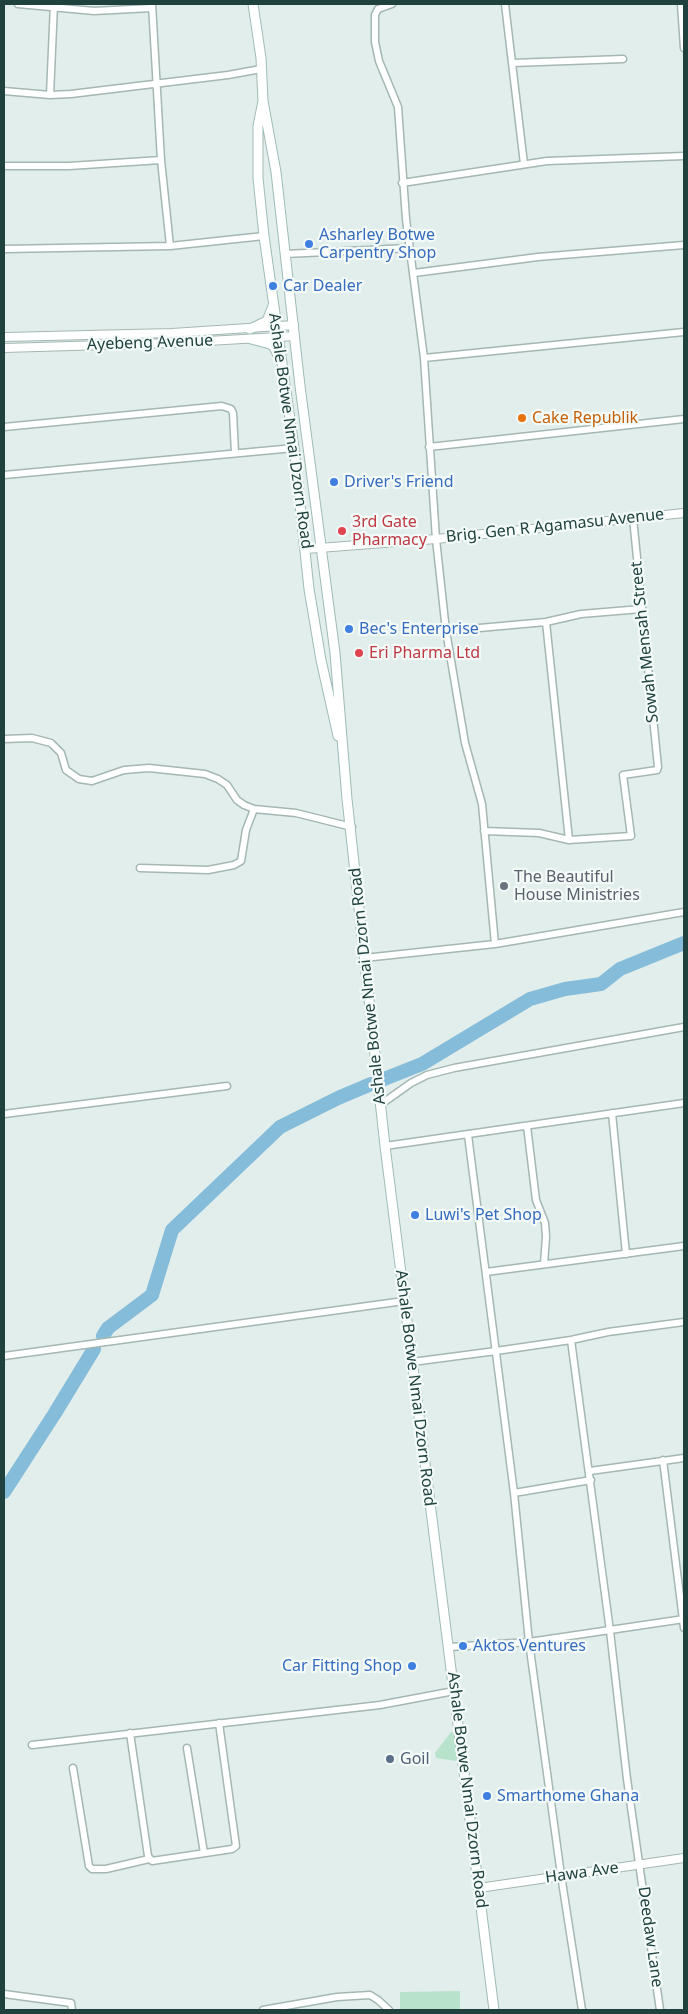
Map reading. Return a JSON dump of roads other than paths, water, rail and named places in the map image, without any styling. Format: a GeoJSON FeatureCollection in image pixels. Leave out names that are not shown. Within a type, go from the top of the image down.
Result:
{"type":"FeatureCollection","features":[{"type":"Feature","properties":{"kind":"main road","name":"Ashale Botwe Nmai Dzorn Road"},"geometry":{"type":"LineString","coordinates":[[253,4],[263,100],[276,172],[334,653],[380,1105],[494,2010]]}},
{"type":"Feature","properties":{"kind":"main road","name":"Ashale Botwe Nmai Dzorn Road"},"geometry":{"type":"LineString","coordinates":[[263,100],[258,126],[258,160],[264,236],[294,448],[310,589],[321,660],[344,766]]}},
{"type":"Feature","properties":{"kind":"main road"},"geometry":{"type":"LineString","coordinates":[[250,329],[267,321],[274,306]]}},
{"type":"Feature","properties":{"kind":"main road"},"geometry":{"type":"LineString","coordinates":[[252,339],[270,344],[277,352],[281,362]]}},
{"type":"Feature","properties":{"kind":"street"},"geometry":{"type":"LineString","coordinates":[[18,4],[94,11],[152,6],[161,160],[170,246]]}},
{"type":"Feature","properties":{"kind":"street"},"geometry":{"type":"LineString","coordinates":[[392,4],[378,8],[375,14],[375,42],[379,61],[398,107],[402,183],[424,358],[436,539],[446,631],[465,743],[482,804],[495,944]]}},
{"type":"Feature","properties":{"kind":"street"},"geometry":{"type":"LineString","coordinates":[[505,4],[524,164]]}},
{"type":"Feature","properties":{"kind":"street"},"geometry":{"type":"LineString","coordinates":[[681,4],[684,48]]}},
{"type":"Feature","properties":{"kind":"street"},"geometry":{"type":"LineString","coordinates":[[50,95],[54,6]]}},
{"type":"Feature","properties":{"kind":"street"},"geometry":{"type":"LineString","coordinates":[[512,62],[623,58]]}},
{"type":"Feature","properties":{"kind":"street"},"geometry":{"type":"LineString","coordinates":[[4,91],[50,95],[228,76],[260,70]]}},
{"type":"Feature","properties":{"kind":"street"},"geometry":{"type":"LineString","coordinates":[[402,183],[547,161],[684,156]]}},
{"type":"Feature","properties":{"kind":"street"},"geometry":{"type":"LineString","coordinates":[[4,166],[69,166],[161,160]]}},
{"type":"Feature","properties":{"kind":"street"},"geometry":{"type":"LineString","coordinates":[[4,249],[170,246],[264,236]]}},
{"type":"Feature","properties":{"kind":"street"},"geometry":{"type":"LineString","coordinates":[[414,273],[538,257],[684,245]]}},
{"type":"Feature","properties":{"kind":"street"},"geometry":{"type":"LineString","coordinates":[[285,254],[409,248]]}},
{"type":"Feature","properties":{"kind":"street","name":"Ayebeng Avenue"},"geometry":{"type":"LineString","coordinates":[[4,337],[172,333],[294,325]]}},
{"type":"Feature","properties":{"kind":"street"},"geometry":{"type":"LineString","coordinates":[[424,358],[684,332]]}},
{"type":"Feature","properties":{"kind":"street","name":"Ayebeng Avenue"},"geometry":{"type":"LineString","coordinates":[[4,348],[295,336]]}},
{"type":"Feature","properties":{"kind":"street"},"geometry":{"type":"LineString","coordinates":[[4,428],[222,406],[231,409],[235,453]]}},
{"type":"Feature","properties":{"kind":"street"},"geometry":{"type":"LineString","coordinates":[[430,448],[684,420]]}},
{"type":"Feature","properties":{"kind":"street"},"geometry":{"type":"LineString","coordinates":[[4,475],[294,448]]}},
{"type":"Feature","properties":{"kind":"street","name":"Brig. Gen R Agamasu Avenue"},"geometry":{"type":"LineString","coordinates":[[306,549],[436,539],[684,513]]}},
{"type":"Feature","properties":{"kind":"street","name":"Sowah Mensah Street"},"geometry":{"type":"LineString","coordinates":[[569,840],[630,837],[623,775],[657,770],[658,767],[633,518]]}},
{"type":"Feature","properties":{"kind":"street"},"geometry":{"type":"LineString","coordinates":[[446,631],[546,622],[581,614],[641,609]]}},
{"type":"Feature","properties":{"kind":"street"},"geometry":{"type":"LineString","coordinates":[[484,831],[539,833],[569,840],[546,622]]}},
{"type":"Feature","properties":{"kind":"street"},"geometry":{"type":"LineString","coordinates":[[4,739],[32,738],[50,743],[61,753],[66,770],[72,776],[87,781],[124,770],[149,768],[205,774],[228,785],[237,800],[254,809],[296,813],[352,827]]}},
{"type":"Feature","properties":{"kind":"street"},"geometry":{"type":"LineString","coordinates":[[140,868],[208,870],[234,865],[241,861],[246,830],[254,809]]}},
{"type":"Feature","properties":{"kind":"street"},"geometry":{"type":"LineString","coordinates":[[364,958],[495,944],[684,912]]}},
{"type":"Feature","properties":{"kind":"street"},"geometry":{"type":"LineString","coordinates":[[380,1105],[411,1083],[445,1070],[684,1027]]}},
{"type":"Feature","properties":{"kind":"street"},"geometry":{"type":"LineString","coordinates":[[4,1114],[227,1086]]}},
{"type":"Feature","properties":{"kind":"street"},"geometry":{"type":"LineString","coordinates":[[385,1146],[684,1103]]}},
{"type":"Feature","properties":{"kind":"street"},"geometry":{"type":"LineString","coordinates":[[612,1113],[626,1254]]}},
{"type":"Feature","properties":{"kind":"street"},"geometry":{"type":"LineString","coordinates":[[527,1126],[536,1200],[545,1222],[544,1264]]}},
{"type":"Feature","properties":{"kind":"street"},"geometry":{"type":"LineString","coordinates":[[468,1135],[514,1493],[530,1642],[561,1875],[582,2010]]}},
{"type":"Feature","properties":{"kind":"street"},"geometry":{"type":"LineString","coordinates":[[486,1272],[684,1246]]}},
{"type":"Feature","properties":{"kind":"street"},"geometry":{"type":"LineString","coordinates":[[4,1356],[404,1301]]}},
{"type":"Feature","properties":{"kind":"street"},"geometry":{"type":"LineString","coordinates":[[412,1362],[684,1322]]}},
{"type":"Feature","properties":{"kind":"street","name":"Deedaw Lane"},"geometry":{"type":"LineString","coordinates":[[571,1340],[590,1471],[618,1707],[660,2010]]}},
{"type":"Feature","properties":{"kind":"street"},"geometry":{"type":"LineString","coordinates":[[590,1471],[684,1458]]}},
{"type":"Feature","properties":{"kind":"street"},"geometry":{"type":"LineString","coordinates":[[663,1460],[684,1628]]}},
{"type":"Feature","properties":{"kind":"street"},"geometry":{"type":"LineString","coordinates":[[514,1493],[591,1480]]}},
{"type":"Feature","properties":{"kind":"street"},"geometry":{"type":"LineString","coordinates":[[449,1647],[530,1642],[684,1619]]}},
{"type":"Feature","properties":{"kind":"street"},"geometry":{"type":"LineString","coordinates":[[32,1745],[380,1705],[454,1692]]}},
{"type":"Feature","properties":{"kind":"street"},"geometry":{"type":"LineString","coordinates":[[72,1768],[88,1866],[92,1869],[106,1869],[149,1859],[152,1861],[232,1849],[236,1846],[219,1723]]}},
{"type":"Feature","properties":{"kind":"street"},"geometry":{"type":"LineString","coordinates":[[130,1733],[149,1859]]}},
{"type":"Feature","properties":{"kind":"street"},"geometry":{"type":"LineString","coordinates":[[187,1748],[204,1853]]}},
{"type":"Feature","properties":{"kind":"street","name":"Hawa Ave"},"geometry":{"type":"LineString","coordinates":[[479,1888],[684,1858]]}},
{"type":"Feature","properties":{"kind":"street"},"geometry":{"type":"LineString","coordinates":[[4,1994],[71,2003],[72,2010]]}},
{"type":"Feature","properties":{"kind":"street"},"geometry":{"type":"LineString","coordinates":[[263,2010],[337,1997],[370,1995],[389,2010]]}},
{"type":"Feature","properties":{"kind":"waterway"},"geometry":{"type":"LineString","coordinates":[[384,1079],[422,1064],[530,999],[565,989],[601,984],[620,969],[684,943]]}},
{"type":"Feature","properties":{"kind":"waterway"},"geometry":{"type":"LineString","coordinates":[[103,1336],[108,1328],[152,1295],[172,1230],[280,1127],[371,1084]]}},
{"type":"Feature","properties":{"kind":"waterway"},"geometry":{"type":"LineString","coordinates":[[4,1492],[94,1349]]}},
{"type":"Feature","properties":{"kind":"place","name":"Asharley Botwe Carpentry Shop"},"geometry":{"type":"Point","coordinates":[309,244]}},
{"type":"Feature","properties":{"kind":"place","name":"Car Dealer"},"geometry":{"type":"Point","coordinates":[273,286]}},
{"type":"Feature","properties":{"kind":"place","name":"Cake Republik"},"geometry":{"type":"Point","coordinates":[522,418]}},
{"type":"Feature","properties":{"kind":"place","name":"Driver's Friend"},"geometry":{"type":"Point","coordinates":[334,482]}},
{"type":"Feature","properties":{"kind":"place","name":"3rd Gate Pharmacy"},"geometry":{"type":"Point","coordinates":[342,531]}},
{"type":"Feature","properties":{"kind":"place","name":"Bec's Enterprise"},"geometry":{"type":"Point","coordinates":[349,629]}},
{"type":"Feature","properties":{"kind":"place","name":"Eri Pharma Ltd"},"geometry":{"type":"Point","coordinates":[359,653]}},
{"type":"Feature","properties":{"kind":"place","name":"The Beautiful House Ministries"},"geometry":{"type":"Point","coordinates":[504,886]}},
{"type":"Feature","properties":{"kind":"place","name":"Luwi's Pet Shop"},"geometry":{"type":"Point","coordinates":[415,1215]}},
{"type":"Feature","properties":{"kind":"place","name":"Aktos Ventures"},"geometry":{"type":"Point","coordinates":[463,1646]}},
{"type":"Feature","properties":{"kind":"place","name":"Car Fitting Shop"},"geometry":{"type":"Point","coordinates":[412,1666]}},
{"type":"Feature","properties":{"kind":"place","name":"Goil"},"geometry":{"type":"Point","coordinates":[390,1759]}},
{"type":"Feature","properties":{"kind":"place","name":"Smarthome Ghana"},"geometry":{"type":"Point","coordinates":[487,1796]}}]}
